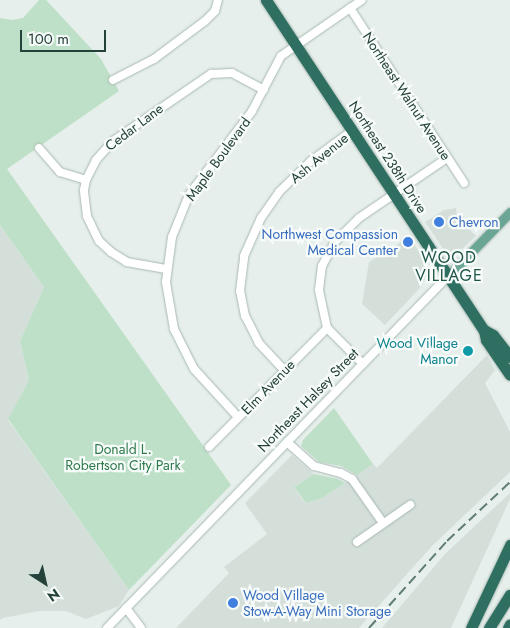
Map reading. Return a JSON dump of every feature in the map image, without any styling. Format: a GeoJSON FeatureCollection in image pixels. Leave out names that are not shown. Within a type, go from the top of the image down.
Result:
{"type":"FeatureCollection","features":[{"type":"Feature","properties":{"kind":"highway","name":"Northeast 238th Drive"},"geometry":{"type":"LineString","coordinates":[[266,0],[292,48],[352,130],[484,330],[486,340],[510,375]]}},
{"type":"Feature","properties":{"kind":"highway","name":"Northeast 238th Drive"},"geometry":{"type":"LineString","coordinates":[[484,330],[493,335],[510,357]]}},
{"type":"Feature","properties":{"kind":"highway"},"geometry":{"type":"LineString","coordinates":[[471,628],[510,544]]}},
{"type":"Feature","properties":{"kind":"highway"},"geometry":{"type":"LineString","coordinates":[[489,628],[510,595]]}},
{"type":"Feature","properties":{"kind":"highway"},"geometry":{"type":"LineString","coordinates":[[508,628],[510,624]]}},
{"type":"Feature","properties":{"kind":"main road","name":"Northeast Halsey Street"},"geometry":{"type":"LineString","coordinates":[[448,276],[510,212]]}},
{"type":"Feature","properties":{"kind":"street"},"geometry":{"type":"LineString","coordinates":[[113,80],[154,59],[205,21],[215,11],[218,0]]}},
{"type":"Feature","properties":{"kind":"street","name":"Maple Boulevard"},"geometry":{"type":"LineString","coordinates":[[238,417],[199,374],[180,344],[169,308],[166,269],[172,237],[189,196],[252,111],[279,63],[292,48],[362,0]]}},
{"type":"Feature","properties":{"kind":"street","name":"Northeast Walnut Avenue"},"geometry":{"type":"LineString","coordinates":[[350,8],[464,183]]}},
{"type":"Feature","properties":{"kind":"street","name":"Cedar Lane"},"geometry":{"type":"LineString","coordinates":[[166,269],[127,262],[111,252],[100,241],[87,216],[84,190],[86,180],[103,150],[204,77],[218,72],[232,73],[264,90]]}},
{"type":"Feature","properties":{"kind":"street","name":"Ash Avenue"},"geometry":{"type":"LineString","coordinates":[[284,370],[259,343],[245,316],[240,291],[244,256],[261,218],[279,192],[310,160],[352,130]]}},
{"type":"Feature","properties":{"kind":"street"},"geometry":{"type":"LineString","coordinates":[[40,148],[60,172],[86,180]]}},
{"type":"Feature","properties":{"kind":"street"},"geometry":{"type":"LineString","coordinates":[[363,364],[327,328],[319,290],[320,273],[325,258],[340,236],[354,222],[447,158]]}},
{"type":"Feature","properties":{"kind":"street","name":"Northeast Halsey Street"},"geometry":{"type":"LineString","coordinates":[[106,628],[448,276]]}},
{"type":"Feature","properties":{"kind":"street","name":"Elm Avenue"},"geometry":{"type":"LineString","coordinates":[[209,447],[327,328]]}},
{"type":"Feature","properties":{"kind":"street"},"geometry":{"type":"LineString","coordinates":[[287,442],[314,466],[341,473],[352,480],[383,523]]}},
{"type":"Feature","properties":{"kind":"street"},"geometry":{"type":"LineString","coordinates":[[357,542],[410,504]]}},
{"type":"Feature","properties":{"kind":"street"},"geometry":{"type":"LineString","coordinates":[[126,608],[141,628]]}},
{"type":"Feature","properties":{"kind":"shaded area","name":"Chevron"},"geometry":{"type":"Polygon","coordinates":[[[456,208],[457,218],[476,236],[462,249],[450,253],[444,250],[425,222],[444,210],[456,208]]]}},
{"type":"Feature","properties":{"kind":"shaded area"},"geometry":{"type":"Polygon","coordinates":[[[0,225],[44,287],[20,341],[29,380],[8,420],[129,590],[119,606],[86,619],[66,611],[39,611],[0,620],[0,225]]]}},
{"type":"Feature","properties":{"kind":"shaded area"},"geometry":{"type":"Polygon","coordinates":[[[409,237],[425,260],[426,276],[421,287],[385,325],[362,304],[369,262],[409,237]]]}},
{"type":"Feature","properties":{"kind":"shaded area"},"geometry":{"type":"Polygon","coordinates":[[[487,355],[495,370],[485,383],[510,432],[510,472],[432,546],[359,628],[176,628],[229,573],[224,567],[267,534],[245,503],[292,455],[314,474],[294,487],[302,499],[306,503],[322,498],[373,464],[377,468],[487,355]]]}},
{"type":"Feature","properties":{"kind":"shaded area"},"geometry":{"type":"Polygon","coordinates":[[[510,493],[510,499],[451,628],[382,628],[445,554],[510,493]]]}},
{"type":"Feature","properties":{"kind":"green space","name":"Donald L. Robertson City Park"},"geometry":{"type":"Polygon","coordinates":[[[39,0],[46,0],[101,59],[119,91],[7,169],[231,485],[129,590],[8,419],[29,380],[20,341],[44,287],[0,225],[0,18],[12,20],[23,18],[39,0]]]}},
{"type":"Feature","properties":{"kind":"green space"},"geometry":{"type":"Polygon","coordinates":[[[334,408],[373,464],[357,475],[341,466],[319,462],[301,446],[303,440],[334,408]]]}},
{"type":"Feature","properties":{"kind":"green space"},"geometry":{"type":"Polygon","coordinates":[[[314,474],[338,479],[345,483],[322,498],[306,503],[294,487],[314,474]]]}},
{"type":"Feature","properties":{"kind":"railway"},"geometry":{"type":"LineString","coordinates":[[369,628],[447,541],[510,482]]}},
{"type":"Feature","properties":{"kind":"place","name":"Chevron"},"geometry":{"type":"Point","coordinates":[439,222]}},
{"type":"Feature","properties":{"kind":"place","name":"Northwest Compassion Medical Center"},"geometry":{"type":"Point","coordinates":[408,242]}},
{"type":"Feature","properties":{"kind":"place","name":"Wood Village Manor"},"geometry":{"type":"Point","coordinates":[468,351]}},
{"type":"Feature","properties":{"kind":"place","name":"Wood Village Stow-A-Way Mini Storage"},"geometry":{"type":"Point","coordinates":[233,603]}},
{"type":"Feature","properties":{"kind":"district","name":"WOOD VILLAGE"},"geometry":{"type":"Point","coordinates":[449,267]}}]}
